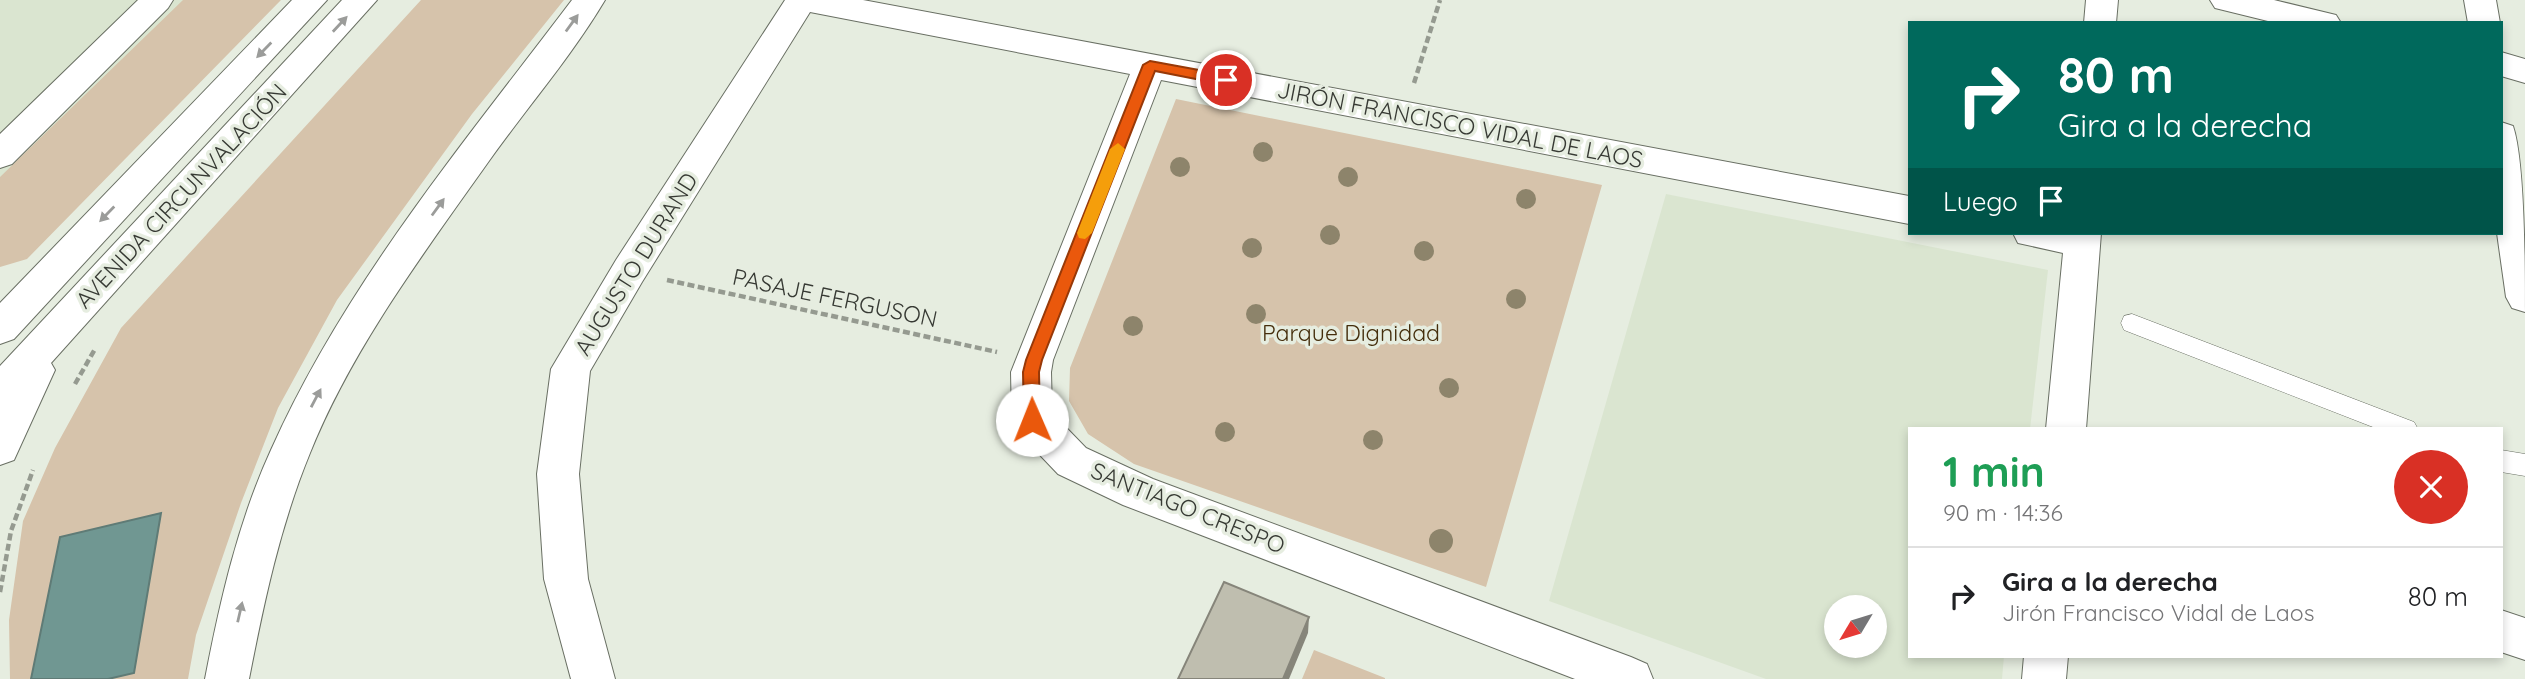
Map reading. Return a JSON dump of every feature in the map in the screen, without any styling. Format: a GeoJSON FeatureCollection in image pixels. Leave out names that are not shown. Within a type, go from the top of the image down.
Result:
{"type":"FeatureCollection","features":[{"type":"Feature","properties":{"kind":"street"},"geometry":{"type":"LineString","coordinates":[[0,155],[157,0]]}},
{"type":"Feature","properties":{"kind":"street","name":"AVENIDA CIRCUNVALACIÓN"},"geometry":{"type":"LineString","coordinates":[[0,328],[311,0]]}},
{"type":"Feature","properties":{"kind":"street","name":"AVENIDA CIRCUNVALACIÓN"},"geometry":{"type":"LineString","coordinates":[[0,393],[361,0]]}},
{"type":"Feature","properties":{"kind":"street"},"geometry":{"type":"LineString","coordinates":[[227,679],[240,610],[264,525],[303,423],[379,288],[589,0]]}},
{"type":"Feature","properties":{"kind":"street","name":"JIRÓN FRANCISCO VIDAL DE LAOS"},"geometry":{"type":"LineString","coordinates":[[803,0],[1908,210]]}},
{"type":"Feature","properties":{"kind":"street","name":"AUGUSTO DURAND"},"geometry":{"type":"LineString","coordinates":[[593,679],[566,579],[558,474],[571,369],[629,271],[803,0]]}},
{"type":"Feature","properties":{"kind":"street"},"geometry":{"type":"LineString","coordinates":[[2100,21],[2102,0]]}},
{"type":"Feature","properties":{"kind":"street"},"geometry":{"type":"LineString","coordinates":[[2226,0],[2316,21]]}},
{"type":"Feature","properties":{"kind":"street"},"geometry":{"type":"LineString","coordinates":[[2480,0],[2484,21]]}},
{"type":"Feature","properties":{"kind":"street","name":"SANTIAGO CRESPO"},"geometry":{"type":"LineString","coordinates":[[1150,65],[1034,360],[1031,372],[1032,420],[1072,461],[1138,492],[1631,679]]}},
{"type":"Feature","properties":{"kind":"street"},"geometry":{"type":"LineString","coordinates":[[2503,65],[2525,71]]}},
{"type":"Feature","properties":{"kind":"street"},"geometry":{"type":"LineString","coordinates":[[2503,147],[2521,251],[2525,297]]}},
{"type":"Feature","properties":{"kind":"street"},"geometry":{"type":"LineString","coordinates":[[2051,235],[2082,238],[2066,427]]}},
{"type":"Feature","properties":{"kind":"street"},"geometry":{"type":"LineString","coordinates":[[0,302],[38,287]]}},
{"type":"Feature","properties":{"kind":"street"},"geometry":{"type":"LineString","coordinates":[[0,447],[17,405],[61,326]]}},
{"type":"Feature","properties":{"kind":"street"},"geometry":{"type":"LineString","coordinates":[[2503,632],[2525,639]]}},
{"type":"Feature","properties":{"kind":"street"},"geometry":{"type":"LineString","coordinates":[[2045,679],[2046,658]]}},
{"type":"Feature","properties":{"kind":"lane"},"geometry":{"type":"LineString","coordinates":[[2132,323],[2401,427]]}},
{"type":"Feature","properties":{"kind":"lane"},"geometry":{"type":"LineString","coordinates":[[2503,461],[2525,465]]}},
{"type":"Feature","properties":{"kind":"path"},"geometry":{"type":"LineString","coordinates":[[1404,113],[1440,0]]}},
{"type":"Feature","properties":{"kind":"path","name":"PASAJE FERGUSON"},"geometry":{"type":"LineString","coordinates":[[629,271],[1034,360]]}},
{"type":"Feature","properties":{"kind":"path"},"geometry":{"type":"LineString","coordinates":[[74,385],[102,338]]}},
{"type":"Feature","properties":{"kind":"path"},"geometry":{"type":"LineString","coordinates":[[0,592],[11,531],[38,457]]}},
{"type":"Feature","properties":{"kind":"shaded area"},"geometry":{"type":"Polygon","coordinates":[[[0,0],[232,0],[0,233],[0,0]]]}},
{"type":"Feature","properties":{"kind":"shaded area"},"geometry":{"type":"Polygon","coordinates":[[[1666,194],[2048,270],[2030,427],[1908,427],[1908,658],[2004,658],[2002,679],[1766,679],[1549,601],[1666,194]]]}},
{"type":"Feature","properties":{"kind":"green space"},"geometry":{"type":"Polygon","coordinates":[[[183,0],[281,0],[27,259],[0,267],[0,177],[183,0]]]}},
{"type":"Feature","properties":{"kind":"green space"},"geometry":{"type":"Polygon","coordinates":[[[421,0],[564,0],[472,114],[337,300],[278,408],[241,503],[196,635],[188,679],[10,679],[9,620],[23,521],[55,448],[121,328],[421,0]]]}},
{"type":"Feature","properties":{"kind":"green space","name":"Parque Dignidad"},"geometry":{"type":"Polygon","coordinates":[[[1176,99],[1602,185],[1486,587],[1134,464],[1088,434],[1069,401],[1070,368],[1176,99]]]}},
{"type":"Feature","properties":{"kind":"green space"},"geometry":{"type":"Polygon","coordinates":[[[1314,650],[1385,678],[1385,679],[1302,679],[1314,650]]]}},
{"type":"Feature","properties":{"kind":"water"},"geometry":{"type":"Polygon","coordinates":[[[161,513],[134,673],[108,679],[31,679],[60,537],[161,513]]]}},
{"type":"Feature","properties":{"kind":"building"},"geometry":{"type":"Polygon","coordinates":[[[1224,582],[1309,617],[1283,679],[1178,679],[1224,582]]]}},
{"type":"Feature","properties":{"kind":"slow traffic"},"geometry":{"type":"LineString","coordinates":[[1085,233],[1118,149]]}},
{"type":"Feature","properties":{"kind":"route"},"geometry":{"type":"LineString","coordinates":[[1032,420],[1031,372],[1034,360],[1150,65],[1226,80]]}}]}
